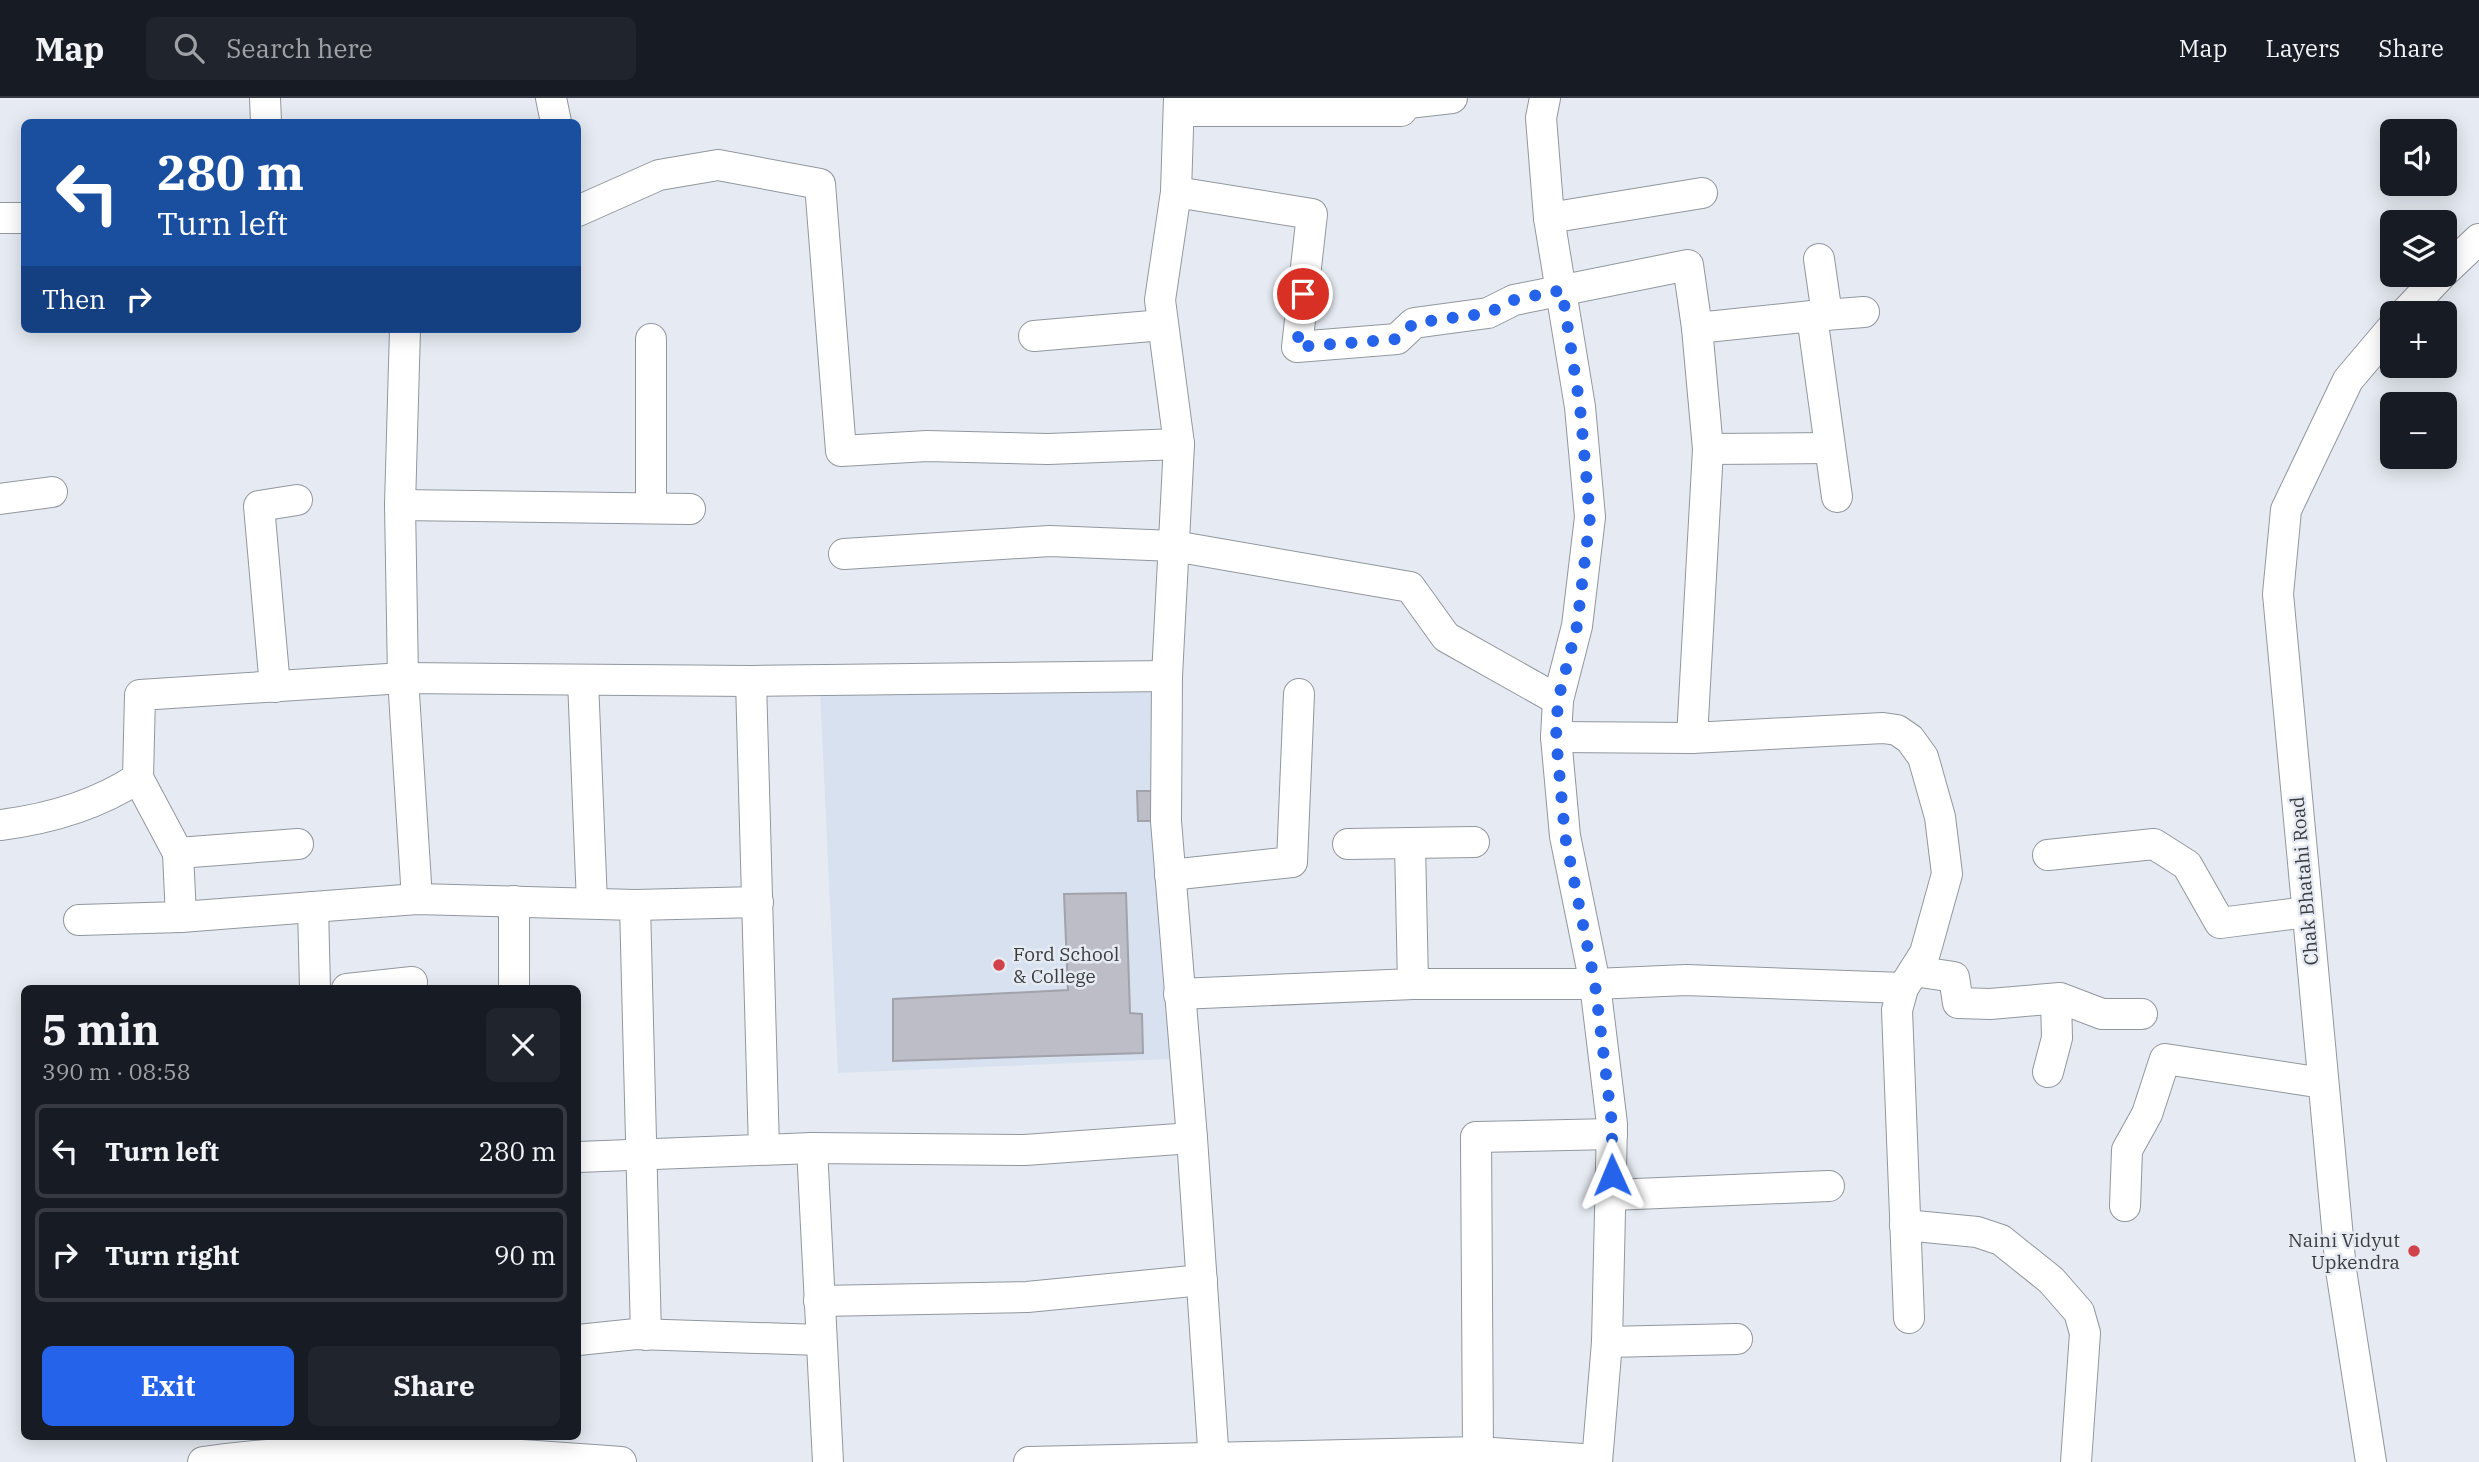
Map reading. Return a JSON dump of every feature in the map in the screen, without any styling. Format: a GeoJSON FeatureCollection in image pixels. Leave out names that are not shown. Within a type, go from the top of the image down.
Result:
{"type":"FeatureCollection","features":[{"type":"Feature","properties":{"kind":"street"},"geometry":{"type":"LineString","coordinates":[[265,98],[266,119]]}},
{"type":"Feature","properties":{"kind":"street"},"geometry":{"type":"LineString","coordinates":[[551,98],[555,119]]}},
{"type":"Feature","properties":{"kind":"street"},"geometry":{"type":"LineString","coordinates":[[1214,1459],[1192,1138],[1166,821],[1167,676],[1179,444],[1160,300],[1176,192],[1180,104],[1401,111],[1408,103],[1452,98]]}},
{"type":"Feature","properties":{"kind":"street"},"geometry":{"type":"LineString","coordinates":[[1028,1462],[1478,1452],[1597,1461],[1607,1342],[1612,1134],[1595,984],[1565,836],[1556,737],[1558,700],[1577,626],[1590,517],[1580,407],[1549,218],[1541,118],[1545,98]]}},
{"type":"Feature","properties":{"kind":"street"},"geometry":{"type":"LineString","coordinates":[[581,210],[659,174],[718,165],[820,184],[841,451],[927,446],[1048,449],[1179,444]]}},
{"type":"Feature","properties":{"kind":"street"},"geometry":{"type":"LineString","coordinates":[[1176,192],[1312,214],[1297,347],[1397,339],[1414,323],[1488,313],[1514,300],[1688,265],[1697,328],[1708,449],[1692,738]]}},
{"type":"Feature","properties":{"kind":"street"},"geometry":{"type":"LineString","coordinates":[[1549,218],[1702,193]]}},
{"type":"Feature","properties":{"kind":"street"},"geometry":{"type":"LineString","coordinates":[[0,218],[21,218]]}},
{"type":"Feature","properties":{"kind":"street"},"geometry":{"type":"LineString","coordinates":[[2457,260],[2479,239]]}},
{"type":"Feature","properties":{"kind":"street"},"geometry":{"type":"LineString","coordinates":[[1819,259],[1819,316],[1829,447],[1836,497]]}},
{"type":"Feature","properties":{"kind":"street"},"geometry":{"type":"LineString","coordinates":[[2416,301],[2430,287]]}},
{"type":"Feature","properties":{"kind":"street"},"geometry":{"type":"LineString","coordinates":[[1697,328],[1864,312]]}},
{"type":"Feature","properties":{"kind":"street"},"geometry":{"type":"LineString","coordinates":[[1034,336],[1163,325]]}},
{"type":"Feature","properties":{"kind":"street"},"geometry":{"type":"LineString","coordinates":[[405,333],[400,505],[403,678],[417,899]]}},
{"type":"Feature","properties":{"kind":"street"},"geometry":{"type":"LineString","coordinates":[[651,340],[651,508]]}},
{"type":"Feature","properties":{"kind":"street","name":"Chak Bhatahi Road"},"geometry":{"type":"LineString","coordinates":[[2371,1462],[2341,1269],[2278,594],[2286,510],[2348,380],[2380,342]]}},
{"type":"Feature","properties":{"kind":"street"},"geometry":{"type":"LineString","coordinates":[[1708,449],[1829,447]]}},
{"type":"Feature","properties":{"kind":"street"},"geometry":{"type":"LineString","coordinates":[[0,499],[52,492]]}},
{"type":"Feature","properties":{"kind":"street"},"geometry":{"type":"LineString","coordinates":[[275,687],[259,506],[297,500]]}},
{"type":"Feature","properties":{"kind":"street"},"geometry":{"type":"LineString","coordinates":[[400,505],[690,509]]}},
{"type":"Feature","properties":{"kind":"street"},"geometry":{"type":"LineString","coordinates":[[844,554],[1050,541],[1174,546],[1410,587],[1446,637],[1558,700]]}},
{"type":"Feature","properties":{"kind":"street"},"geometry":{"type":"LineString","coordinates":[[181,917],[178,853],[138,778],[140,695],[403,678],[751,681],[1167,676]]}},
{"type":"Feature","properties":{"kind":"street"},"geometry":{"type":"LineString","coordinates":[[583,680],[592,904]]}},
{"type":"Feature","properties":{"kind":"street"},"geometry":{"type":"LineString","coordinates":[[751,681],[764,1149]]}},
{"type":"Feature","properties":{"kind":"street"},"geometry":{"type":"LineString","coordinates":[[1170,875],[1293,862],[1299,694]]}},
{"type":"Feature","properties":{"kind":"street"},"geometry":{"type":"LineString","coordinates":[[1556,737],[1692,738],[1883,727],[1898,730],[1910,739],[1923,757],[1940,817],[1947,874],[1925,953],[1908,979],[1897,1010],[1909,1318]]}},
{"type":"Feature","properties":{"kind":"street"},"geometry":{"type":"LineString","coordinates":[[0,825],[88,804],[114,793],[138,778]]}},
{"type":"Feature","properties":{"kind":"street"},"geometry":{"type":"LineString","coordinates":[[1348,844],[1474,842]]}},
{"type":"Feature","properties":{"kind":"street"},"geometry":{"type":"LineString","coordinates":[[178,853],[298,844]]}},
{"type":"Feature","properties":{"kind":"street"},"geometry":{"type":"LineString","coordinates":[[1410,844],[1413,984]]}},
{"type":"Feature","properties":{"kind":"street"},"geometry":{"type":"LineString","coordinates":[[2048,855],[2154,844],[2188,865],[2220,923],[2307,912]]}},
{"type":"Feature","properties":{"kind":"street"},"geometry":{"type":"LineString","coordinates":[[79,920],[181,917],[417,899],[635,905],[758,902]]}},
{"type":"Feature","properties":{"kind":"street"},"geometry":{"type":"LineString","coordinates":[[514,901],[514,985]]}},
{"type":"Feature","properties":{"kind":"street"},"geometry":{"type":"LineString","coordinates":[[635,905],[639,1154],[646,1335]]}},
{"type":"Feature","properties":{"kind":"street"},"geometry":{"type":"LineString","coordinates":[[313,907],[315,985]]}},
{"type":"Feature","properties":{"kind":"street"},"geometry":{"type":"LineString","coordinates":[[1180,994],[1413,984],[1595,984],[1686,980],[1954,977],[1958,1003],[1990,1004],[2056,999],[2102,1014],[2142,1014]]}},
{"type":"Feature","properties":{"kind":"street"},"geometry":{"type":"LineString","coordinates":[[385,985],[412,982]]}},
{"type":"Feature","properties":{"kind":"street"},"geometry":{"type":"LineString","coordinates":[[2048,1072],[2057,1038],[2056,999]]}},
{"type":"Feature","properties":{"kind":"street"},"geometry":{"type":"LineString","coordinates":[[2124,1206],[2127,1150],[2147,1114],[2165,1059],[2323,1083]]}},
{"type":"Feature","properties":{"kind":"street"},"geometry":{"type":"LineString","coordinates":[[1478,1452],[1476,1137],[1612,1134]]}},
{"type":"Feature","properties":{"kind":"street"},"geometry":{"type":"LineString","coordinates":[[581,1157],[812,1147],[1025,1150],[1192,1138]]}},
{"type":"Feature","properties":{"kind":"street"},"geometry":{"type":"LineString","coordinates":[[812,1147],[828,1462]]}},
{"type":"Feature","properties":{"kind":"street"},"geometry":{"type":"LineString","coordinates":[[1612,1195],[1829,1186]]}},
{"type":"Feature","properties":{"kind":"street"},"geometry":{"type":"LineString","coordinates":[[1905,1225],[1977,1232],[2001,1240],[2051,1280],[2079,1312],[2085,1333],[2076,1462]]}},
{"type":"Feature","properties":{"kind":"street"},"geometry":{"type":"LineString","coordinates":[[819,1301],[1027,1297],[1202,1280]]}},
{"type":"Feature","properties":{"kind":"street"},"geometry":{"type":"LineString","coordinates":[[581,1340],[646,1335],[821,1340]]}},
{"type":"Feature","properties":{"kind":"street"},"geometry":{"type":"LineString","coordinates":[[1607,1342],[1737,1339]]}},
{"type":"Feature","properties":{"kind":"street"},"geometry":{"type":"LineString","coordinates":[[202,1462],[300,1450],[470,1450],[621,1462]]}},
{"type":"Feature","properties":{"kind":"shaded area","name":"Ford School & College"},"geometry":{"type":"Polygon","coordinates":[[[1153,689],[1170,1059],[838,1073],[820,691],[1153,689]]]}},
{"type":"Feature","properties":{"kind":"building"},"geometry":{"type":"Polygon","coordinates":[[[1137,791],[1153,791],[1154,821],[1138,821],[1137,791]]]}},
{"type":"Feature","properties":{"kind":"building"},"geometry":{"type":"Polygon","coordinates":[[[1126,893],[1130,1013],[1142,1014],[1143,1053],[893,1061],[893,999],[1068,990],[1064,894],[1126,893]]]}},
{"type":"Feature","properties":{"kind":"place","name":"Ford School & College"},"geometry":{"type":"Point","coordinates":[999,965]}},
{"type":"Feature","properties":{"kind":"place","name":"Naini Vidyut Upkendra"},"geometry":{"type":"Point","coordinates":[2414,1251]}},
{"type":"Feature","properties":{"kind":"route"},"geometry":{"type":"LineString","coordinates":[[1303,294],[1297,347],[1397,339],[1414,323],[1488,313],[1514,300],[1562,290],[1580,407],[1590,517],[1577,626],[1558,700],[1556,737],[1565,836],[1595,984],[1612,1124],[1612,1175]]}}]}
